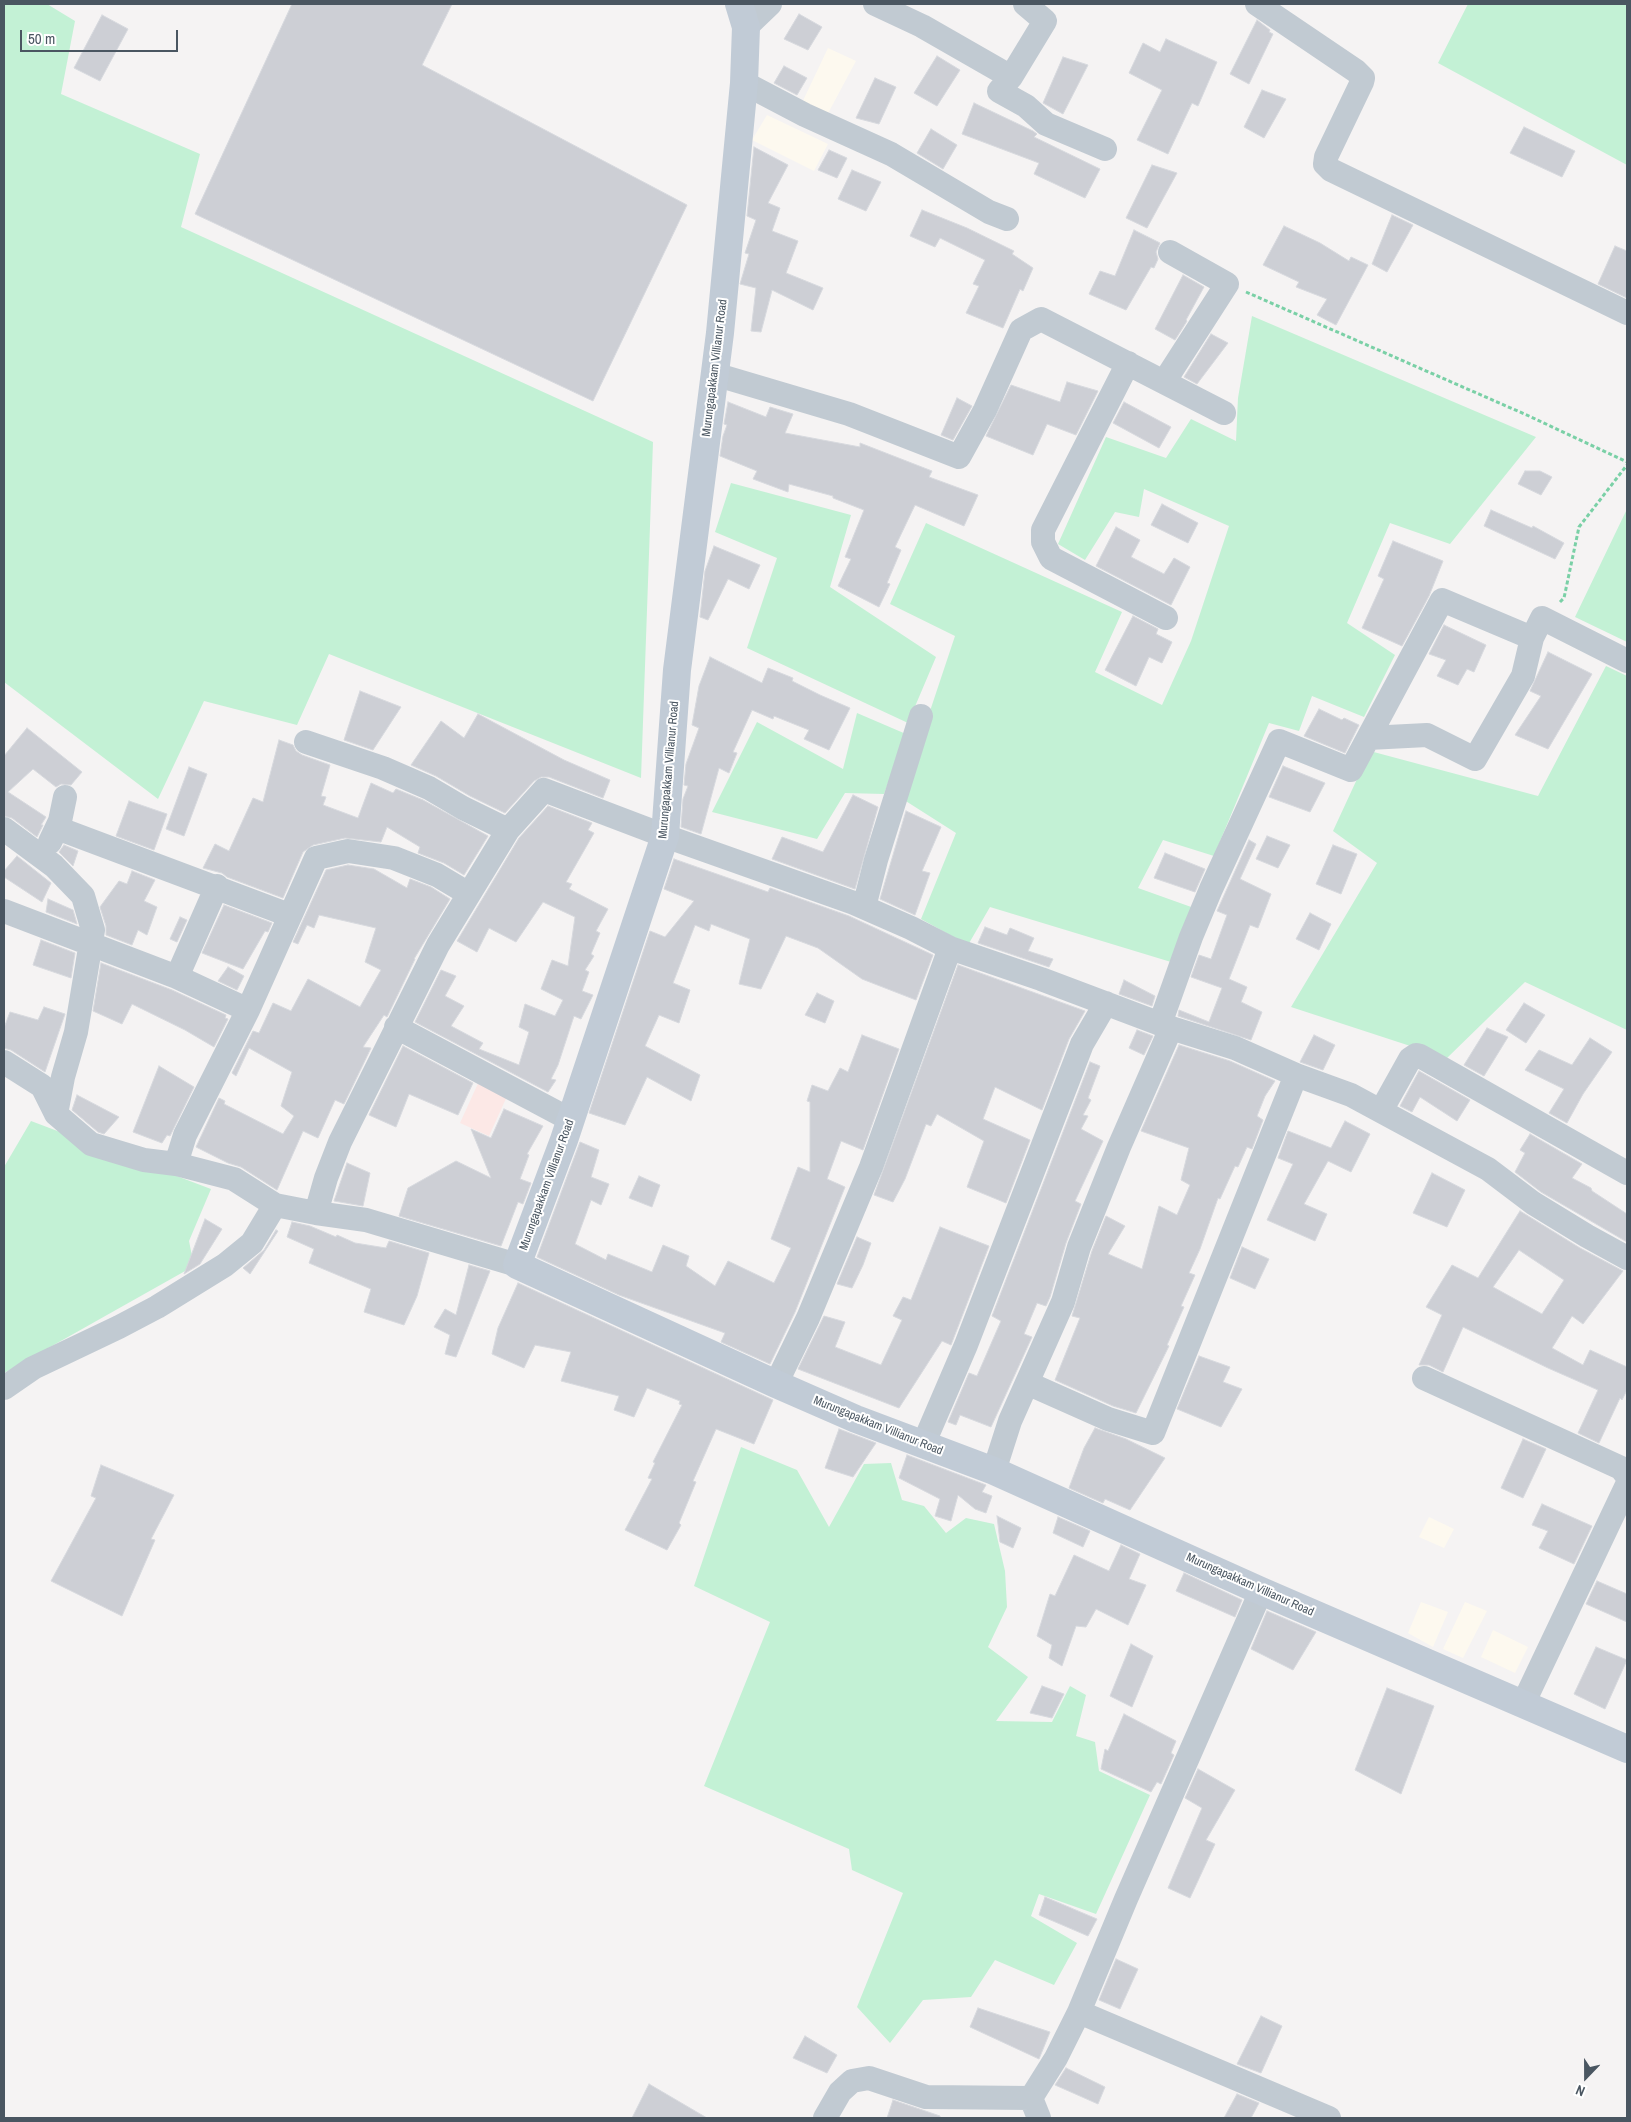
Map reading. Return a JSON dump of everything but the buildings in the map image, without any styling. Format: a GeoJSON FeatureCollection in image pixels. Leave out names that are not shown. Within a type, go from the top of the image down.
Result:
{"type":"FeatureCollection","features":[{"type":"Feature","properties":{"kind":"main road","name":"Murungapakkam Villianur Road"},"geometry":{"type":"LineString","coordinates":[[743,15],[744,83],[720,333],[677,670],[665,836],[571,1120],[517,1265],[776,1384],[994,1472],[1261,1591],[1627,1749]]}},
{"type":"Feature","properties":{"kind":"street"},"geometry":{"type":"LineString","coordinates":[[743,15],[770,4]]}},
{"type":"Feature","properties":{"kind":"street"},"geometry":{"type":"LineString","coordinates":[[875,4],[922,26],[1011,77]]}},
{"type":"Feature","properties":{"kind":"street"},"geometry":{"type":"LineString","coordinates":[[1025,4],[1045,21],[1011,77],[999,91],[1026,106],[1046,124],[1105,149]]}},
{"type":"Feature","properties":{"kind":"street"},"geometry":{"type":"LineString","coordinates":[[1256,4],[1356,70],[1362,78],[1362,82],[1326,157],[1325,164],[1331,170],[1627,313]]}},
{"type":"Feature","properties":{"kind":"street"},"geometry":{"type":"LineString","coordinates":[[744,83],[805,115],[891,154],[988,212],[1007,219]]}},
{"type":"Feature","properties":{"kind":"street"},"geometry":{"type":"LineString","coordinates":[[1164,382],[1227,284],[1170,252]]}},
{"type":"Feature","properties":{"kind":"street"},"geometry":{"type":"LineString","coordinates":[[714,374],[848,414],[959,457],[985,410],[1021,330],[1041,319],[1224,413]]}},
{"type":"Feature","properties":{"kind":"street"},"geometry":{"type":"LineString","coordinates":[[1128,363],[1043,530],[1043,542],[1051,558],[1166,618]]}},
{"type":"Feature","properties":{"kind":"street"},"geometry":{"type":"LineString","coordinates":[[994,1472],[1010,1422],[1063,1302],[1079,1247],[1120,1147],[1166,1026],[1198,921],[1279,742],[1351,770],[1442,600],[1537,628],[1627,661]]}},
{"type":"Feature","properties":{"kind":"street"},"geometry":{"type":"LineString","coordinates":[[1368,738],[1427,735],[1475,759],[1523,676],[1537,628]]}},
{"type":"Feature","properties":{"kind":"street"},"geometry":{"type":"LineString","coordinates":[[864,907],[876,860],[921,716]]}},
{"type":"Feature","properties":{"kind":"street"},"geometry":{"type":"LineString","coordinates":[[306,742],[383,768],[422,785],[508,830]]}},
{"type":"Feature","properties":{"kind":"street"},"geometry":{"type":"LineString","coordinates":[[316,1213],[326,1178],[340,1142],[438,945],[508,830],[544,790],[665,836],[864,907],[950,948],[1041,979],[1166,1026],[1235,1048],[1296,1075],[1351,1095],[1488,1169],[1533,1203],[1627,1258]]}},
{"type":"Feature","properties":{"kind":"street"},"geometry":{"type":"LineString","coordinates":[[43,857],[57,828],[65,797]]}},
{"type":"Feature","properties":{"kind":"street"},"geometry":{"type":"LineString","coordinates":[[57,828],[158,867],[217,886],[289,915]]}},
{"type":"Feature","properties":{"kind":"street"},"geometry":{"type":"LineString","coordinates":[[4,829],[54,866],[84,896],[93,930],[76,1032],[63,1077],[56,1114]]}},
{"type":"Feature","properties":{"kind":"street"},"geometry":{"type":"LineString","coordinates":[[176,1164],[185,1135],[248,1010],[316,858],[348,851],[394,858],[437,876],[469,894]]}},
{"type":"Feature","properties":{"kind":"street"},"geometry":{"type":"LineString","coordinates":[[177,977],[217,886]]}},
{"type":"Feature","properties":{"kind":"street"},"geometry":{"type":"LineString","coordinates":[[4,911],[177,977],[248,1010]]}},
{"type":"Feature","properties":{"kind":"street"},"geometry":{"type":"LineString","coordinates":[[776,1384],[808,1318],[871,1167],[950,948]]}},
{"type":"Feature","properties":{"kind":"street"},"geometry":{"type":"LineString","coordinates":[[924,1445],[966,1345],[1082,1044],[1106,1004]]}},
{"type":"Feature","properties":{"kind":"street"},"geometry":{"type":"LineString","coordinates":[[396,1027],[571,1120]]}},
{"type":"Feature","properties":{"kind":"street"},"geometry":{"type":"LineString","coordinates":[[1381,1111],[1410,1059],[1416,1055],[1420,1056],[1627,1173]]}},
{"type":"Feature","properties":{"kind":"street"},"geometry":{"type":"LineString","coordinates":[[4,1062],[42,1086],[56,1114],[90,1144],[144,1160],[176,1164],[234,1179],[275,1205],[366,1220],[517,1265]]}},
{"type":"Feature","properties":{"kind":"street"},"geometry":{"type":"LineString","coordinates":[[1027,1383],[1108,1419],[1153,1433],[1296,1075]]}},
{"type":"Feature","properties":{"kind":"street"},"geometry":{"type":"LineString","coordinates":[[4,1388],[33,1368],[127,1323],[225,1265],[252,1243],[275,1205]]}},
{"type":"Feature","properties":{"kind":"street"},"geometry":{"type":"LineString","coordinates":[[1424,1378],[1622,1468],[1627,1476]]}},
{"type":"Feature","properties":{"kind":"street"},"geometry":{"type":"LineString","coordinates":[[1523,1704],[1627,1485]]}},
{"type":"Feature","properties":{"kind":"street"},"geometry":{"type":"LineString","coordinates":[[825,2118],[840,2092],[852,2081],[869,2078],[926,2097],[1035,2108],[1056,2058],[1079,2012],[1126,1899],[1261,1591]]}},
{"type":"Feature","properties":{"kind":"street"},"geometry":{"type":"LineString","coordinates":[[1079,2012],[1329,2118]]}},
{"type":"Feature","properties":{"kind":"path"},"geometry":{"type":"LineString","coordinates":[[1227,284],[1530,416],[1627,463],[1579,527],[1564,598],[1537,628]]}},
{"type":"Feature","properties":{"kind":"shaded area"},"geometry":{"type":"Polygon","coordinates":[[[828,48],[856,61],[825,119],[800,107],[828,48]]]}},
{"type":"Feature","properties":{"kind":"shaded area"},"geometry":{"type":"Polygon","coordinates":[[[767,115],[828,144],[814,171],[752,140],[767,115]]]}},
{"type":"Feature","properties":{"kind":"shaded area"},"geometry":{"type":"Polygon","coordinates":[[[480,1079],[509,1092],[489,1136],[460,1123],[480,1079]]]}},
{"type":"Feature","properties":{"kind":"shaded area"},"geometry":{"type":"Polygon","coordinates":[[[1429,1517],[1454,1529],[1444,1548],[1419,1537],[1429,1517]]]}},
{"type":"Feature","properties":{"kind":"shaded area"},"geometry":{"type":"Polygon","coordinates":[[[1421,1602],[1448,1612],[1433,1647],[1408,1633],[1421,1602]]]}},
{"type":"Feature","properties":{"kind":"shaded area"},"geometry":{"type":"Polygon","coordinates":[[[1465,1602],[1487,1611],[1463,1658],[1443,1649],[1465,1602]]]}},
{"type":"Feature","properties":{"kind":"shaded area"},"geometry":{"type":"Polygon","coordinates":[[[1493,1630],[1528,1647],[1515,1673],[1481,1657],[1493,1630]]]}},
{"type":"Feature","properties":{"kind":"green space"},"geometry":{"type":"Polygon","coordinates":[[[4,4],[47,4],[75,21],[61,94],[200,154],[181,227],[653,442],[641,778],[329,654],[297,725],[204,701],[158,799],[4,682],[4,4]]]}},
{"type":"Feature","properties":{"kind":"green space"},"geometry":{"type":"Polygon","coordinates":[[[1468,4],[1627,4],[1627,165],[1438,63],[1468,4]]]}},
{"type":"Feature","properties":{"kind":"green space"},"geometry":{"type":"Polygon","coordinates":[[[1252,316],[1536,437],[1450,544],[1390,523],[1347,623],[1395,655],[1364,717],[1312,696],[1299,731],[1269,723],[1214,856],[1163,840],[1138,888],[1194,908],[1171,962],[990,907],[968,945],[921,919],[956,833],[901,798],[955,636],[890,604],[926,523],[1122,612],[1095,672],[1162,705],[1191,641],[1229,526],[1144,489],[1139,517],[1115,512],[1085,560],[1058,544],[1106,437],[1166,458],[1191,419],[1236,441],[1238,398],[1252,316]]]}},
{"type":"Feature","properties":{"kind":"green space"},"geometry":{"type":"Polygon","coordinates":[[[731,483],[851,515],[830,587],[936,657],[908,723],[747,648],[777,558],[715,532],[731,483]]]}},
{"type":"Feature","properties":{"kind":"green space"},"geometry":{"type":"Polygon","coordinates":[[[1627,509],[1627,642],[1575,617],[1627,509]]]}},
{"type":"Feature","properties":{"kind":"green space"},"geometry":{"type":"Polygon","coordinates":[[[1606,666],[1627,676],[1627,1030],[1525,982],[1447,1058],[1291,1007],[1377,863],[1333,831],[1370,751],[1538,796],[1606,666]]]}},
{"type":"Feature","properties":{"kind":"green space"},"geometry":{"type":"Polygon","coordinates":[[[857,713],[906,734],[884,794],[845,793],[817,839],[712,812],[757,722],[843,769],[857,713]]]}},
{"type":"Feature","properties":{"kind":"green space"},"geometry":{"type":"Polygon","coordinates":[[[31,1121],[211,1189],[189,1241],[194,1266],[4,1373],[4,1167],[31,1121]]]}},
{"type":"Feature","properties":{"kind":"green space"},"geometry":{"type":"Polygon","coordinates":[[[741,1447],[797,1470],[829,1527],[864,1464],[891,1463],[902,1500],[924,1506],[946,1533],[966,1518],[994,1524],[1005,1571],[1007,1607],[988,1647],[1028,1677],[996,1721],[1052,1722],[1070,1686],[1086,1695],[1076,1736],[1095,1742],[1099,1771],[1150,1795],[1096,1914],[1039,1894],[1031,1916],[1077,1943],[1054,1985],[995,1960],[971,1997],[923,2000],[890,2043],[857,2007],[903,1893],[852,1870],[849,1849],[704,1786],[770,1622],[694,1586],[741,1447]]]}}]}
